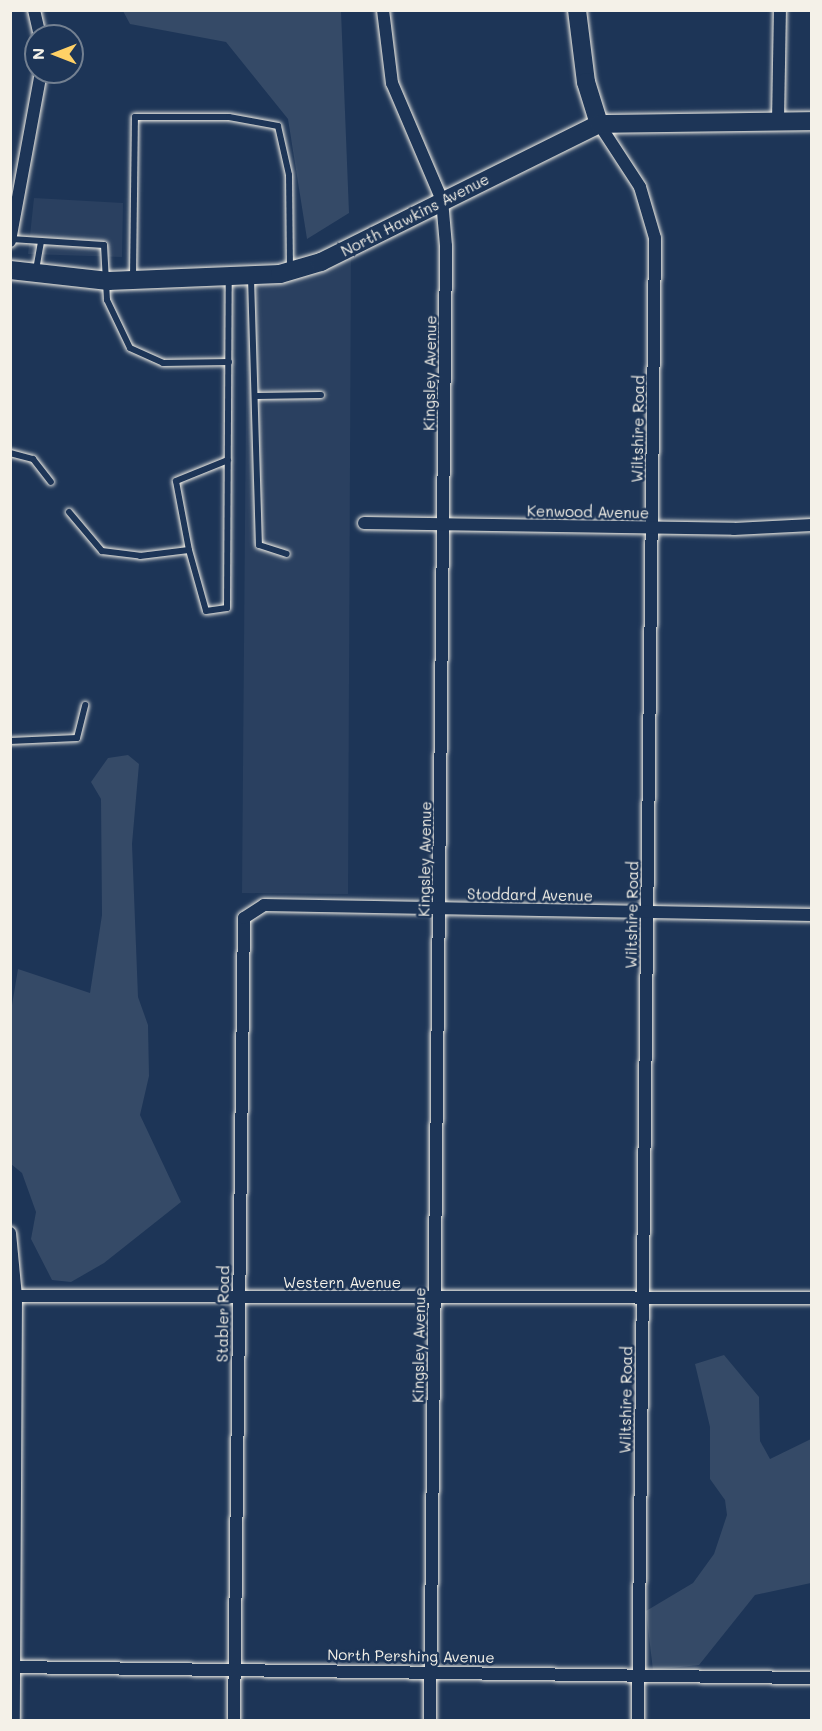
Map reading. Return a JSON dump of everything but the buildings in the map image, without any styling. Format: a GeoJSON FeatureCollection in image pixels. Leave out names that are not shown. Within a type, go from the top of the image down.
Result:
{"type":"FeatureCollection","features":[{"type":"Feature","properties":{"kind":"street","name":"Kingsley Avenue"},"geometry":{"type":"LineString","coordinates":[[383,10],[384,52],[395,93],[442,200],[443,524],[430,1720]]}},
{"type":"Feature","properties":{"kind":"street"},"geometry":{"type":"LineString","coordinates":[[577,10],[586,82],[599,124]]}},
{"type":"Feature","properties":{"kind":"street"},"geometry":{"type":"LineString","coordinates":[[778,121],[780,10]]}},
{"type":"Feature","properties":{"kind":"street"},"geometry":{"type":"LineString","coordinates":[[11,240],[39,84]]}},
{"type":"Feature","properties":{"kind":"street","name":"North Hawkins Avenue"},"geometry":{"type":"LineString","coordinates":[[10,270],[106,280],[229,279],[291,272],[321,262],[599,124],[812,121]]}},
{"type":"Feature","properties":{"kind":"street","name":"Wiltshire Road"},"geometry":{"type":"LineString","coordinates":[[599,124],[640,187],[655,238],[638,1720]]}},
{"type":"Feature","properties":{"kind":"street","name":"Kenwood Avenue"},"geometry":{"type":"LineString","coordinates":[[364,523],[652,528],[812,525]]}},
{"type":"Feature","properties":{"kind":"street","name":"Stoddard Avenue"},"geometry":{"type":"LineString","coordinates":[[250,911],[264,905],[812,915]]}},
{"type":"Feature","properties":{"kind":"street","name":"Stabler Road"},"geometry":{"type":"LineString","coordinates":[[234,1720],[242,927],[250,911]]}},
{"type":"Feature","properties":{"kind":"street"},"geometry":{"type":"LineString","coordinates":[[10,1233],[16,1296],[12,1667],[14,1720]]}},
{"type":"Feature","properties":{"kind":"street","name":"Western Avenue"},"geometry":{"type":"LineString","coordinates":[[16,1296],[240,1299],[812,1298]]}},
{"type":"Feature","properties":{"kind":"street","name":"North Pershing Avenue"},"geometry":{"type":"LineString","coordinates":[[12,1667],[812,1678]]}},
{"type":"Feature","properties":{"kind":"lane"},"geometry":{"type":"LineString","coordinates":[[133,280],[135,117],[229,117],[278,126],[289,175],[291,272]]}},
{"type":"Feature","properties":{"kind":"lane"},"geometry":{"type":"LineString","coordinates":[[11,240],[104,245],[110,314],[135,354],[163,363],[229,362]]}},
{"type":"Feature","properties":{"kind":"lane"},"geometry":{"type":"LineString","coordinates":[[35,274],[40,241]]}},
{"type":"Feature","properties":{"kind":"lane"},"geometry":{"type":"LineString","coordinates":[[251,278],[259,546],[287,554]]}},
{"type":"Feature","properties":{"kind":"lane"},"geometry":{"type":"LineString","coordinates":[[228,460],[176,481],[189,550],[206,611],[227,608],[229,362],[229,279]]}},
{"type":"Feature","properties":{"kind":"lane"},"geometry":{"type":"LineString","coordinates":[[256,396],[321,395]]}},
{"type":"Feature","properties":{"kind":"lane"},"geometry":{"type":"LineString","coordinates":[[10,453],[33,459],[51,482]]}},
{"type":"Feature","properties":{"kind":"lane"},"geometry":{"type":"LineString","coordinates":[[69,512],[102,551],[140,556],[189,550]]}},
{"type":"Feature","properties":{"kind":"lane"},"geometry":{"type":"LineString","coordinates":[[10,741],[77,738],[85,705]]}},
{"type":"Feature","properties":{"kind":"shaded area"},"geometry":{"type":"Polygon","coordinates":[[[123,11],[341,11],[349,213],[307,239],[288,119],[226,42],[130,24],[123,11]]]}},
{"type":"Feature","properties":{"kind":"shaded area"},"geometry":{"type":"Polygon","coordinates":[[[34,198],[123,203],[122,257],[28,254],[34,198]]]}},
{"type":"Feature","properties":{"kind":"shaded area"},"geometry":{"type":"Polygon","coordinates":[[[351,247],[348,894],[242,893],[247,278],[351,247]]]}},
{"type":"Feature","properties":{"kind":"shaded area"},"geometry":{"type":"Polygon","coordinates":[[[128,755],[139,764],[132,844],[138,997],[148,1025],[149,1076],[140,1115],[181,1202],[104,1263],[71,1282],[52,1280],[31,1239],[36,1212],[22,1173],[11,1164],[11,1011],[18,969],[90,993],[102,915],[101,799],[91,782],[108,758],[128,755]]]}},
{"type":"Feature","properties":{"kind":"shaded area"},"geometry":{"type":"Polygon","coordinates":[[[724,1355],[759,1397],[760,1441],[770,1459],[811,1439],[811,1583],[755,1595],[699,1665],[653,1670],[646,1611],[693,1583],[714,1554],[727,1515],[725,1500],[710,1479],[710,1427],[695,1364],[724,1355]]]}}]}
